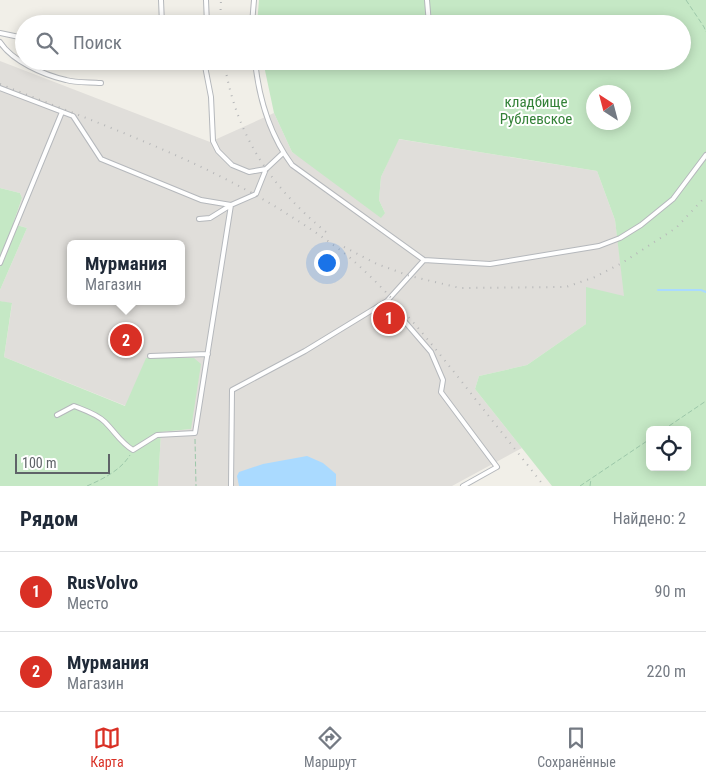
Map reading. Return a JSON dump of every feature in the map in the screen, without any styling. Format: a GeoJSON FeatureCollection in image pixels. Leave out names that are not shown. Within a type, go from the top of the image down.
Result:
{"type":"FeatureCollection","features":[{"type":"Feature","properties":{"kind":"lane"},"geometry":{"type":"LineString","coordinates":[[161,0],[162,15]]}},
{"type":"Feature","properties":{"kind":"lane"},"geometry":{"type":"LineString","coordinates":[[206,0],[207,15]]}},
{"type":"Feature","properties":{"kind":"lane"},"geometry":{"type":"LineString","coordinates":[[253,15],[254,0]]}},
{"type":"Feature","properties":{"kind":"lane"},"geometry":{"type":"LineString","coordinates":[[427,0],[428,15]]}},
{"type":"Feature","properties":{"kind":"lane"},"geometry":{"type":"LineString","coordinates":[[0,33],[15,36]]}},
{"type":"Feature","properties":{"kind":"lane"},"geometry":{"type":"LineString","coordinates":[[0,42],[6,51],[15,57]]}},
{"type":"Feature","properties":{"kind":"lane"},"geometry":{"type":"LineString","coordinates":[[39,70],[67,81],[100,83]]}},
{"type":"Feature","properties":{"kind":"lane"},"geometry":{"type":"LineString","coordinates":[[206,70],[211,97],[213,141],[218,151],[232,165],[249,172],[266,169]]}},
{"type":"Feature","properties":{"kind":"lane"},"geometry":{"type":"LineString","coordinates":[[256,70],[258,90],[270,126],[283,153],[292,165],[424,260],[490,264],[599,246],[620,238],[657,212],[685,184],[706,155]]}},
{"type":"Feature","properties":{"kind":"lane"},"geometry":{"type":"LineString","coordinates":[[0,88],[73,116],[101,159],[201,200],[231,205]]}},
{"type":"Feature","properties":{"kind":"lane"},"geometry":{"type":"LineString","coordinates":[[0,263],[62,112]]}},
{"type":"Feature","properties":{"kind":"lane"},"geometry":{"type":"LineString","coordinates":[[198,219],[210,218],[231,205],[256,194],[266,169],[283,153]]}},
{"type":"Feature","properties":{"kind":"lane"},"geometry":{"type":"LineString","coordinates":[[57,415],[74,406],[92,414],[105,421],[124,444],[133,450],[157,434],[195,433],[231,205]]}},
{"type":"Feature","properties":{"kind":"lane"},"geometry":{"type":"LineString","coordinates":[[230,486],[232,390],[305,351],[387,301],[424,260]]}},
{"type":"Feature","properties":{"kind":"lane"},"geometry":{"type":"LineString","coordinates":[[387,301],[431,352],[443,380],[442,392],[497,467],[465,485]]}},
{"type":"Feature","properties":{"kind":"lane"},"geometry":{"type":"LineString","coordinates":[[150,356],[208,354]]}},
{"type":"Feature","properties":{"kind":"path"},"geometry":{"type":"LineString","coordinates":[[686,0],[706,32]]}},
{"type":"Feature","properties":{"kind":"path"},"geometry":{"type":"LineString","coordinates":[[669,426],[706,401]]}},
{"type":"Feature","properties":{"kind":"path"},"geometry":{"type":"LineString","coordinates":[[195,433],[196,486]]}},
{"type":"Feature","properties":{"kind":"path"},"geometry":{"type":"LineString","coordinates":[[580,486],[646,442]]}},
{"type":"Feature","properties":{"kind":"path"},"geometry":{"type":"LineString","coordinates":[[87,486],[105,478],[126,462],[133,450]]}},
{"type":"Feature","properties":{"kind":"path"},"geometry":{"type":"LineString","coordinates":[[590,486],[591,478]]}},
{"type":"Feature","properties":{"kind":"shaded area"},"geometry":{"type":"Polygon","coordinates":[[[0,61],[15,67],[15,70],[23,70],[210,142],[274,113],[292,152],[385,213],[379,200],[381,177],[398,139],[597,171],[615,220],[625,297],[527,365],[479,376],[475,389],[522,448],[452,486],[158,486],[161,432],[190,429],[146,359],[126,406],[4,357],[12,304],[0,301],[0,290],[27,228],[13,224],[22,198],[20,193],[0,188],[0,61]]]}},
{"type":"Feature","properties":{"kind":"green space","name":"кладбище Рублевское"},"geometry":{"type":"Polygon","coordinates":[[[259,0],[706,0],[706,486],[552,486],[475,389],[479,376],[527,365],[586,324],[586,287],[624,296],[615,220],[597,171],[399,139],[381,177],[379,200],[385,213],[381,218],[292,152],[274,113],[265,70],[691,70],[691,15],[258,15],[259,0]]]}},
{"type":"Feature","properties":{"kind":"green space"},"geometry":{"type":"Polygon","coordinates":[[[0,188],[20,193],[22,198],[13,224],[27,228],[0,290],[0,188]]]}},
{"type":"Feature","properties":{"kind":"green space"},"geometry":{"type":"Polygon","coordinates":[[[0,301],[12,303],[4,357],[125,406],[146,358],[194,358],[201,364],[191,429],[161,432],[158,486],[0,486],[0,301]]]}},
{"type":"Feature","properties":{"kind":"water"},"geometry":{"type":"Polygon","coordinates":[[[307,456],[323,463],[336,474],[336,486],[239,486],[237,476],[239,472],[263,464],[307,456]]]}},
{"type":"Feature","properties":{"kind":"waterway"},"geometry":{"type":"LineString","coordinates":[[658,290],[701,290],[706,292]]}},
{"type":"Feature","properties":{"kind":"railway"},"geometry":{"type":"LineString","coordinates":[[220,15],[221,0]]}},
{"type":"Feature","properties":{"kind":"railway"},"geometry":{"type":"LineString","coordinates":[[226,70],[237,112],[258,157],[288,196],[326,232]]}},
{"type":"Feature","properties":{"kind":"railway"},"geometry":{"type":"LineString","coordinates":[[0,84],[112,128],[222,177],[292,217],[348,256],[408,316],[544,486]]}},
{"type":"Feature","properties":{"kind":"railway"},"geometry":{"type":"LineString","coordinates":[[344,247],[377,264],[410,276],[460,288],[566,287],[595,277],[622,263],[676,228],[706,196]]}},
{"type":"Feature","properties":{"kind":"place","name":"RusVolvo"},"geometry":{"type":"Point","coordinates":[389,318]}},
{"type":"Feature","properties":{"kind":"place","name":"Мурмания"},"geometry":{"type":"Point","coordinates":[126,340]}}]}
